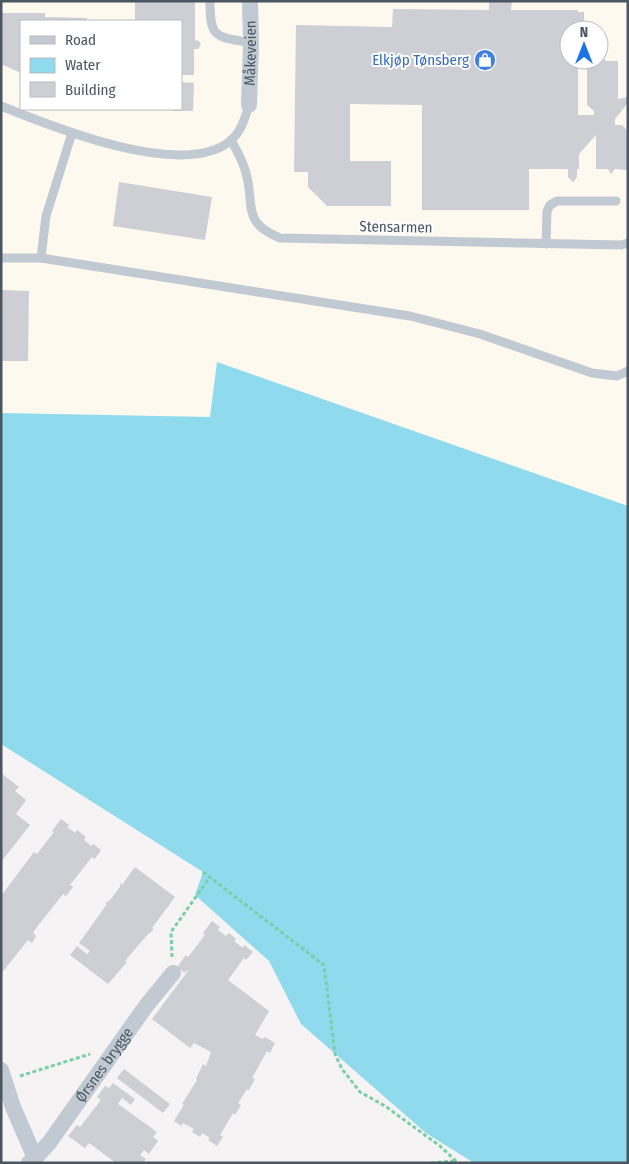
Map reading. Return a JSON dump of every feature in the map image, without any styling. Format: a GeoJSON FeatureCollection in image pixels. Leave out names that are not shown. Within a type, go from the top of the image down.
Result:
{"type":"FeatureCollection","features":[{"type":"Feature","properties":{"kind":"street","name":"Måkeveien"},"geometry":{"type":"LineString","coordinates":[[249,105],[250,1]]}},
{"type":"Feature","properties":{"kind":"street","name":"Ørsnes brygge"},"geometry":{"type":"LineString","coordinates":[[3,1075],[32,1161],[49,1143],[135,1022],[173,973]]}},
{"type":"Feature","properties":{"kind":"lane"},"geometry":{"type":"LineString","coordinates":[[210,1],[210,21],[213,30],[226,38],[251,43]]}},
{"type":"Feature","properties":{"kind":"lane"},"geometry":{"type":"LineString","coordinates":[[1,106],[72,134],[98,142],[162,153],[188,154],[220,148],[231,140],[243,122],[249,105]]}},
{"type":"Feature","properties":{"kind":"lane"},"geometry":{"type":"LineString","coordinates":[[41,258],[46,216],[72,134]]}},
{"type":"Feature","properties":{"kind":"lane","name":"Stensarmen"},"geometry":{"type":"LineString","coordinates":[[231,140],[246,174],[250,205],[255,223],[269,234],[280,238],[546,244],[621,245],[628,243]]}},
{"type":"Feature","properties":{"kind":"lane"},"geometry":{"type":"LineString","coordinates":[[546,244],[547,211],[550,205],[557,201],[616,201]]}},
{"type":"Feature","properties":{"kind":"lane"},"geometry":{"type":"LineString","coordinates":[[1,258],[41,258],[410,316],[480,334],[592,373],[617,376],[628,371]]}},
{"type":"Feature","properties":{"kind":"path"},"geometry":{"type":"LineString","coordinates":[[203,872],[324,965],[335,1054],[342,1069],[360,1092],[385,1106],[440,1146],[457,1162]]}},
{"type":"Feature","properties":{"kind":"path"},"geometry":{"type":"LineString","coordinates":[[173,973],[171,932],[210,877]]}},
{"type":"Feature","properties":{"kind":"path"},"geometry":{"type":"LineString","coordinates":[[3,1075],[90,1054]]}},
{"type":"Feature","properties":{"kind":"path"},"geometry":{"type":"LineString","coordinates":[[431,1163],[457,1162]]}},
{"type":"Feature","properties":{"kind":"shaded area"},"geometry":{"type":"Polygon","coordinates":[[[1,1],[628,1],[628,506],[218,362],[211,417],[1,413],[1,1]]]}},
{"type":"Feature","properties":{"kind":"water"},"geometry":{"type":"Polygon","coordinates":[[[217,362],[628,506],[628,1163],[474,1163],[426,1133],[301,1024],[269,961],[195,895],[203,872],[1,744],[1,413],[210,417],[217,362]]]}},
{"type":"Feature","properties":{"kind":"building"},"geometry":{"type":"Polygon","coordinates":[[[135,1],[195,1],[195,40],[199,41],[201,45],[198,49],[194,49],[194,75],[182,75],[182,20],[135,20],[135,1]]]}},
{"type":"Feature","properties":{"kind":"building"},"geometry":{"type":"Polygon","coordinates":[[[489,1],[512,1],[511,10],[578,10],[578,12],[584,12],[584,20],[559,20],[559,70],[578,70],[578,115],[594,115],[594,111],[587,105],[587,70],[609,70],[609,61],[618,61],[618,99],[627,97],[627,104],[615,119],[615,125],[622,125],[627,130],[627,170],[615,169],[611,174],[608,169],[596,169],[596,135],[579,154],[579,169],[577,169],[577,177],[573,182],[568,177],[568,169],[529,169],[529,210],[422,210],[422,105],[350,104],[350,161],[391,161],[391,206],[327,206],[308,187],[308,172],[294,172],[296,25],[392,27],[393,9],[489,10],[489,1]]]}},
{"type":"Feature","properties":{"kind":"building"},"geometry":{"type":"Polygon","coordinates":[[[1,13],[45,13],[45,17],[87,18],[87,20],[20,20],[20,73],[1,64],[1,13]]]}},
{"type":"Feature","properties":{"kind":"building"},"geometry":{"type":"Polygon","coordinates":[[[182,82],[194,83],[193,111],[173,111],[182,110],[182,82]]]}},
{"type":"Feature","properties":{"kind":"building"},"geometry":{"type":"Polygon","coordinates":[[[119,182],[212,197],[205,240],[113,226],[119,182]]]}},
{"type":"Feature","properties":{"kind":"building"},"geometry":{"type":"Polygon","coordinates":[[[1,290],[29,291],[28,361],[1,361],[1,290]]]}},
{"type":"Feature","properties":{"kind":"building"},"geometry":{"type":"Polygon","coordinates":[[[1,773],[19,787],[15,791],[26,800],[16,814],[30,825],[1,862],[1,773]]]}},
{"type":"Feature","properties":{"kind":"building"},"geometry":{"type":"Polygon","coordinates":[[[61,819],[75,833],[77,830],[86,837],[84,840],[91,846],[93,844],[101,850],[95,859],[92,857],[70,885],[73,887],[66,896],[63,894],[37,927],[33,933],[36,936],[32,943],[28,940],[1,974],[1,896],[34,852],[37,854],[54,832],[52,831],[61,819]]]}},
{"type":"Feature","properties":{"kind":"building"},"geometry":{"type":"Polygon","coordinates":[[[135,867],[175,897],[152,928],[154,930],[135,949],[125,961],[127,962],[108,984],[70,955],[77,946],[87,954],[90,951],[79,943],[107,904],[105,903],[110,900],[120,887],[120,883],[122,885],[135,867]]]}},
{"type":"Feature","properties":{"kind":"building"},"geometry":{"type":"Polygon","coordinates":[[[212,921],[220,927],[218,930],[226,936],[229,933],[236,939],[234,941],[243,948],[244,945],[253,952],[246,960],[244,958],[228,980],[269,1011],[255,1035],[263,1039],[265,1037],[275,1043],[270,1053],[267,1051],[252,1078],[255,1079],[249,1090],[247,1089],[238,1103],[241,1105],[235,1115],[233,1113],[220,1135],[223,1137],[217,1146],[202,1133],[200,1137],[192,1132],[194,1129],[183,1123],[181,1126],[174,1121],[197,1080],[203,1064],[206,1066],[211,1052],[194,1043],[190,1048],[152,1019],[188,971],[185,973],[177,967],[186,955],[188,957],[205,935],[203,933],[212,921]]]}},
{"type":"Feature","properties":{"kind":"building"},"geometry":{"type":"Polygon","coordinates":[[[124,1069],[170,1104],[163,1113],[117,1078],[124,1069]]]}},
{"type":"Feature","properties":{"kind":"building"},"geometry":{"type":"Polygon","coordinates":[[[113,1083],[135,1099],[131,1105],[122,1098],[118,1104],[157,1132],[153,1137],[158,1141],[149,1154],[144,1150],[140,1155],[146,1159],[143,1163],[116,1163],[89,1143],[85,1148],[68,1136],[77,1125],[80,1127],[101,1100],[97,1097],[105,1086],[109,1088],[113,1083]]]}},
{"type":"Feature","properties":{"kind":"place","name":"Elkjøp Tønsberg"},"geometry":{"type":"Point","coordinates":[485,60]}}]}
